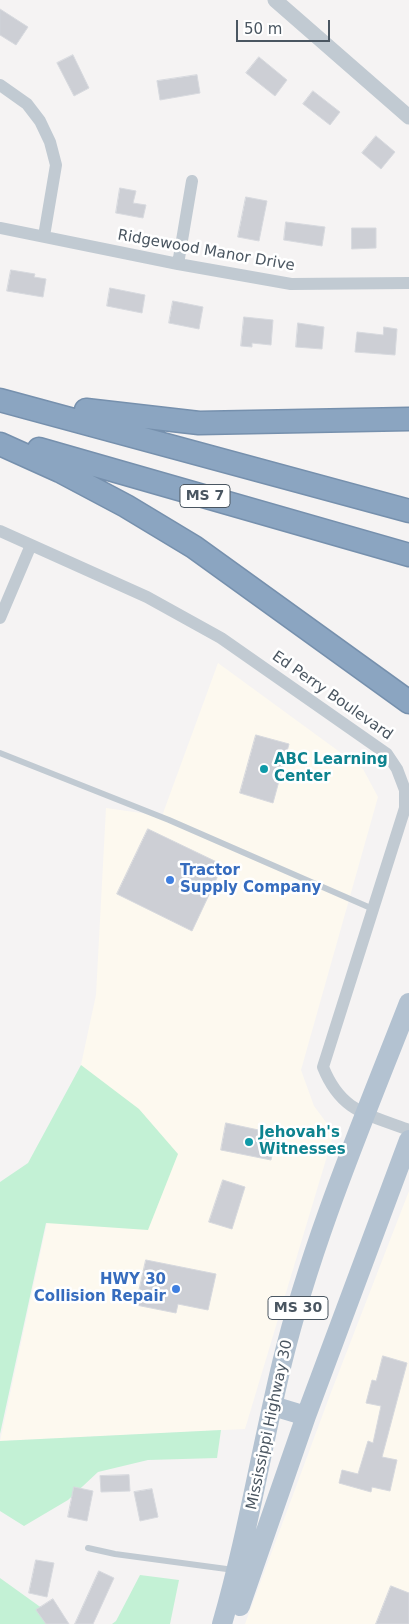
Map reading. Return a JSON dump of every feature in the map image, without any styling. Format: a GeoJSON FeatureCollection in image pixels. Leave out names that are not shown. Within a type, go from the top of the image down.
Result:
{"type":"FeatureCollection","features":[{"type":"Feature","properties":{"kind":"highway"},"geometry":{"type":"LineString","coordinates":[[0,395],[110,414],[199,424],[409,419]]}},
{"type":"Feature","properties":{"kind":"highway","name":"MS 7"},"geometry":{"type":"LineString","coordinates":[[0,400],[409,511]]}},
{"type":"Feature","properties":{"kind":"highway","name":"MS 7"},"geometry":{"type":"LineString","coordinates":[[0,438],[409,555]]}},
{"type":"Feature","properties":{"kind":"highway"},"geometry":{"type":"LineString","coordinates":[[0,444],[60,471],[126,506],[194,547],[409,702]]}},
{"type":"Feature","properties":{"kind":"main road","name":"Mississippi Highway 30"},"geometry":{"type":"LineString","coordinates":[[222,1624],[238,1571],[282,1362],[310,1266],[409,1003]]}},
{"type":"Feature","properties":{"kind":"main road","name":"Mississippi Highway 30"},"geometry":{"type":"LineString","coordinates":[[233,1624],[306,1416],[409,1140]]}},
{"type":"Feature","properties":{"kind":"main road"},"geometry":{"type":"LineString","coordinates":[[273,1406],[306,1416]]}},
{"type":"Feature","properties":{"kind":"street"},"geometry":{"type":"LineString","coordinates":[[275,0],[409,116]]}},
{"type":"Feature","properties":{"kind":"street"},"geometry":{"type":"LineString","coordinates":[[0,85],[27,104],[40,120],[50,142],[56,165],[44,236]]}},
{"type":"Feature","properties":{"kind":"street"},"geometry":{"type":"LineString","coordinates":[[178,264],[192,180]]}},
{"type":"Feature","properties":{"kind":"street","name":"Ridgewood Manor Drive"},"geometry":{"type":"LineString","coordinates":[[0,228],[178,264],[291,284],[409,284]]}},
{"type":"Feature","properties":{"kind":"street","name":"Ed Perry Boulevard"},"geometry":{"type":"LineString","coordinates":[[0,531],[147,597],[221,638],[386,754],[397,769],[403,783],[406,808],[323,1067],[330,1084],[348,1106],[409,1130]]}},
{"type":"Feature","properties":{"kind":"street"},"geometry":{"type":"LineString","coordinates":[[0,618],[31,545]]}},
{"type":"Feature","properties":{"kind":"lane"},"geometry":{"type":"LineString","coordinates":[[0,753],[169,820],[374,910]]}},
{"type":"Feature","properties":{"kind":"lane"},"geometry":{"type":"LineString","coordinates":[[88,1548],[115,1554],[238,1571]]}},
{"type":"Feature","properties":{"kind":"shaded area"},"geometry":{"type":"Polygon","coordinates":[[[218,663],[363,769],[378,797],[301,1070],[314,1106],[334,1133],[245,1429],[0,1441],[96,995],[106,808],[162,816],[218,663]]]}},
{"type":"Feature","properties":{"kind":"shaded area"},"geometry":{"type":"Polygon","coordinates":[[[409,1191],[409,1624],[245,1624],[330,1395],[409,1191]]]}},
{"type":"Feature","properties":{"kind":"green space"},"geometry":{"type":"Polygon","coordinates":[[[81,1065],[139,1109],[178,1154],[148,1230],[46,1223],[0,1434],[0,1182],[28,1163],[81,1065]]]}},
{"type":"Feature","properties":{"kind":"green space"},"geometry":{"type":"Polygon","coordinates":[[[221,1430],[217,1458],[148,1460],[98,1472],[68,1500],[24,1526],[0,1511],[0,1441],[221,1430]]]}},
{"type":"Feature","properties":{"kind":"green space"},"geometry":{"type":"Polygon","coordinates":[[[140,1575],[179,1580],[170,1624],[112,1624],[116,1621],[140,1575]]]}},
{"type":"Feature","properties":{"kind":"green space"},"geometry":{"type":"Polygon","coordinates":[[[0,1578],[64,1624],[0,1624],[0,1578]]]}},
{"type":"Feature","properties":{"kind":"building"},"geometry":{"type":"Polygon","coordinates":[[[0,9],[28,27],[16,45],[0,35],[0,9]]]}},
{"type":"Feature","properties":{"kind":"building"},"geometry":{"type":"Polygon","coordinates":[[[73,55],[89,88],[74,96],[57,63],[73,55]]]}},
{"type":"Feature","properties":{"kind":"building"},"geometry":{"type":"Polygon","coordinates":[[[259,57],[287,80],[275,96],[246,73],[259,57]]]}},
{"type":"Feature","properties":{"kind":"building"},"geometry":{"type":"Polygon","coordinates":[[[197,75],[200,93],[160,100],[157,81],[197,75]]]}},
{"type":"Feature","properties":{"kind":"building"},"geometry":{"type":"Polygon","coordinates":[[[313,91],[340,112],[330,125],[303,104],[313,91]]]}},
{"type":"Feature","properties":{"kind":"building"},"geometry":{"type":"Polygon","coordinates":[[[376,136],[395,152],[381,169],[362,153],[376,136]]]}},
{"type":"Feature","properties":{"kind":"building"},"geometry":{"type":"Polygon","coordinates":[[[120,188],[136,191],[133,203],[146,205],[143,218],[116,213],[120,188]]]}},
{"type":"Feature","properties":{"kind":"building"},"geometry":{"type":"Polygon","coordinates":[[[246,197],[267,201],[259,241],[238,237],[246,197]]]}},
{"type":"Feature","properties":{"kind":"building"},"geometry":{"type":"Polygon","coordinates":[[[286,222],[325,227],[322,246],[284,240],[286,222]]]}},
{"type":"Feature","properties":{"kind":"building"},"geometry":{"type":"Polygon","coordinates":[[[352,228],[376,228],[376,248],[352,249],[352,228]]]}},
{"type":"Feature","properties":{"kind":"building"},"geometry":{"type":"Polygon","coordinates":[[[11,270],[35,274],[34,277],[46,279],[43,297],[7,291],[11,270]]]}},
{"type":"Feature","properties":{"kind":"building"},"geometry":{"type":"Polygon","coordinates":[[[110,288],[145,295],[142,313],[107,306],[110,288]]]}},
{"type":"Feature","properties":{"kind":"building"},"geometry":{"type":"Polygon","coordinates":[[[173,301],[203,307],[199,329],[169,323],[173,301]]]}},
{"type":"Feature","properties":{"kind":"building"},"geometry":{"type":"Polygon","coordinates":[[[244,317],[273,320],[271,345],[252,343],[252,347],[241,346],[244,317]]]}},
{"type":"Feature","properties":{"kind":"building"},"geometry":{"type":"Polygon","coordinates":[[[298,323],[324,327],[322,349],[296,347],[298,323]]]}},
{"type":"Feature","properties":{"kind":"building"},"geometry":{"type":"Polygon","coordinates":[[[384,327],[397,329],[395,355],[355,352],[357,332],[383,335],[384,327]]]}},
{"type":"Feature","properties":{"kind":"building","name":"ABC Learning Center"},"geometry":{"type":"Polygon","coordinates":[[[256,735],[289,744],[273,803],[240,793],[256,735]]]}},
{"type":"Feature","properties":{"kind":"building","name":"Tractor Supply Company"},"geometry":{"type":"Polygon","coordinates":[[[148,829],[223,865],[192,931],[117,894],[148,829]]]}},
{"type":"Feature","properties":{"kind":"building","name":"Jehovah's Witnesses"},"geometry":{"type":"Polygon","coordinates":[[[226,1123],[277,1134],[271,1160],[221,1150],[226,1123]]]}},
{"type":"Feature","properties":{"kind":"building"},"geometry":{"type":"Polygon","coordinates":[[[223,1180],[245,1187],[232,1229],[209,1222],[223,1180]]]}},
{"type":"Feature","properties":{"kind":"building","name":"HWY 30 Collision Repair"},"geometry":{"type":"Polygon","coordinates":[[[146,1260],[216,1274],[208,1310],[178,1304],[176,1313],[136,1305],[146,1260]]]}},
{"type":"Feature","properties":{"kind":"building"},"geometry":{"type":"Polygon","coordinates":[[[383,1356],[407,1363],[382,1457],[397,1460],[390,1491],[372,1487],[371,1492],[339,1483],[342,1470],[358,1474],[368,1441],[373,1443],[381,1406],[366,1403],[372,1380],[376,1381],[383,1356]]]}},
{"type":"Feature","properties":{"kind":"building"},"geometry":{"type":"Polygon","coordinates":[[[129,1475],[130,1491],[101,1492],[100,1476],[129,1475]]]}},
{"type":"Feature","properties":{"kind":"building"},"geometry":{"type":"Polygon","coordinates":[[[74,1487],[93,1491],[87,1521],[68,1517],[74,1487]]]}},
{"type":"Feature","properties":{"kind":"building"},"geometry":{"type":"Polygon","coordinates":[[[152,1489],[158,1517],[140,1521],[134,1492],[152,1489]]]}},
{"type":"Feature","properties":{"kind":"building"},"geometry":{"type":"Polygon","coordinates":[[[36,1560],[54,1563],[47,1597],[29,1593],[36,1560]]]}},
{"type":"Feature","properties":{"kind":"building"},"geometry":{"type":"Polygon","coordinates":[[[99,1571],[114,1578],[93,1624],[75,1624],[99,1571]]]}},
{"type":"Feature","properties":{"kind":"building"},"geometry":{"type":"Polygon","coordinates":[[[391,1586],[409,1593],[409,1624],[376,1624],[391,1586]]]}},
{"type":"Feature","properties":{"kind":"building"},"geometry":{"type":"Polygon","coordinates":[[[53,1599],[69,1624],[46,1624],[36,1610],[53,1599]]]}},
{"type":"Feature","properties":{"kind":"place","name":"ABC Learning Center"},"geometry":{"type":"Point","coordinates":[264,769]}},
{"type":"Feature","properties":{"kind":"place","name":"Tractor Supply Company"},"geometry":{"type":"Point","coordinates":[170,880]}},
{"type":"Feature","properties":{"kind":"place","name":"Jehovah's Witnesses"},"geometry":{"type":"Point","coordinates":[249,1142]}},
{"type":"Feature","properties":{"kind":"place","name":"HWY 30 Collision Repair"},"geometry":{"type":"Point","coordinates":[176,1289]}}]}
